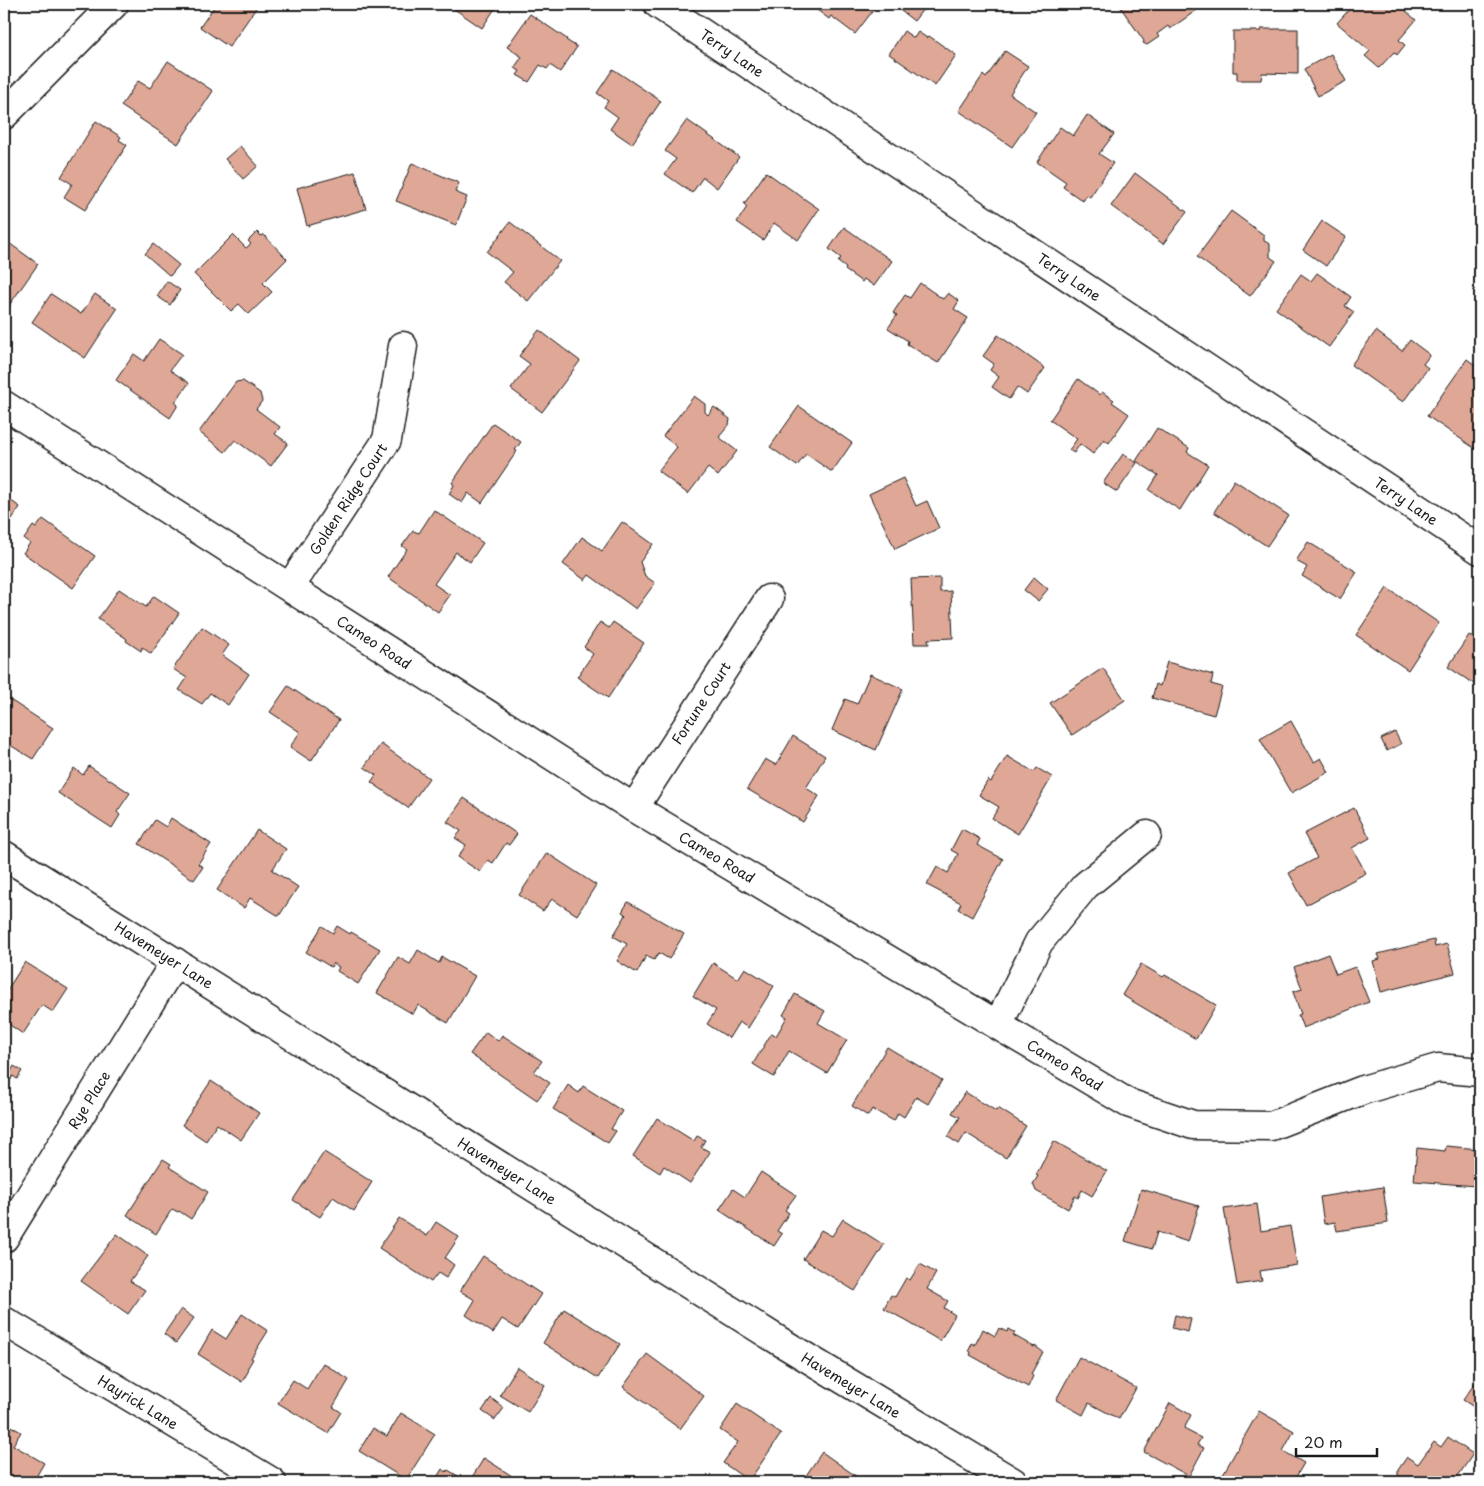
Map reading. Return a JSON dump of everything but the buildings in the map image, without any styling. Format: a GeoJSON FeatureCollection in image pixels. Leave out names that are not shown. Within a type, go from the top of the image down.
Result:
{"type":"FeatureCollection","features":[{"type":"Feature","properties":{"kind":"street"},"geometry":{"type":"LineString","coordinates":[[4,115],[114,4]]}},
{"type":"Feature","properties":{"kind":"street","name":"Terry Lane"},"geometry":{"type":"LineString","coordinates":[[658,4],[1480,550]]}},
{"type":"Feature","properties":{"kind":"street","name":"Golden Ridge Court"},"geometry":{"type":"LineString","coordinates":[[290,587],[387,440],[402,346]]}},
{"type":"Feature","properties":{"kind":"street","name":"Cameo Road"},"geometry":{"type":"LineString","coordinates":[[4,405],[634,808],[1128,1103],[1193,1126],[1271,1126],[1363,1090],[1438,1068],[1480,1072]]}},
{"type":"Feature","properties":{"kind":"street","name":"Fortune Court"},"geometry":{"type":"LineString","coordinates":[[634,808],[768,599]]}},
{"type":"Feature","properties":{"kind":"street"},"geometry":{"type":"LineString","coordinates":[[998,1025],[1039,942],[1085,886],[1147,835]]}},
{"type":"Feature","properties":{"kind":"street","name":"Havemeyer Lane"},"geometry":{"type":"LineString","coordinates":[[4,855],[781,1342],[1013,1482]]}},
{"type":"Feature","properties":{"kind":"street","name":"Rye Place"},"geometry":{"type":"LineString","coordinates":[[4,1238],[175,962]]}},
{"type":"Feature","properties":{"kind":"street","name":"Hayrick Lane"},"geometry":{"type":"LineString","coordinates":[[4,1321],[272,1482]]}}]}
